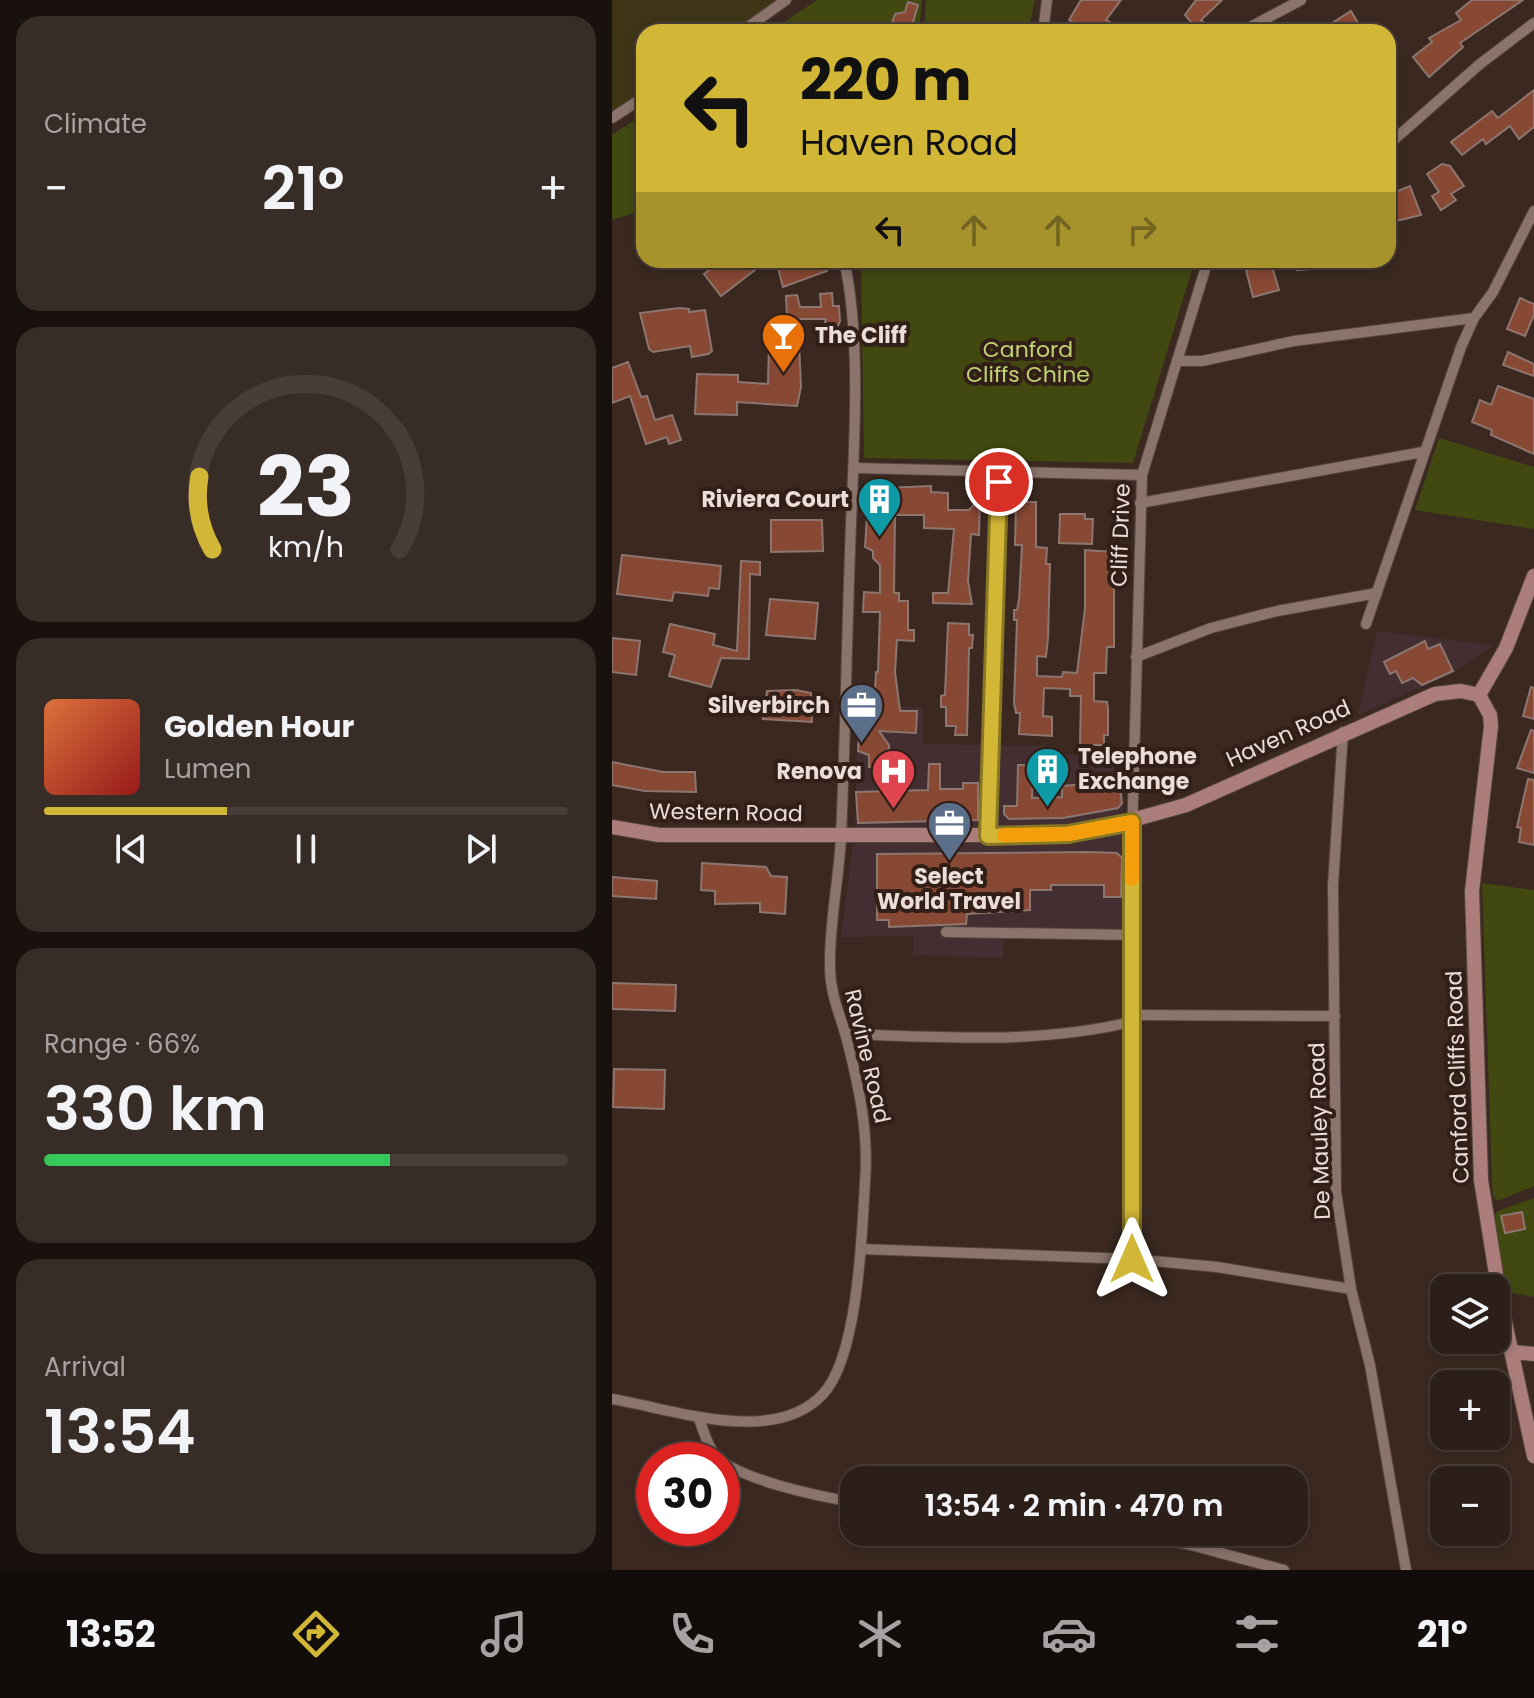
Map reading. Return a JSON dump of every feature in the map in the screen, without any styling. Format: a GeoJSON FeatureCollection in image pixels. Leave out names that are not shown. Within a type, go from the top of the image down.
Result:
{"type":"FeatureCollection","features":[{"type":"Feature","properties":{"kind":"main road"},"geometry":{"type":"LineString","coordinates":[[1479,695],[1506,648],[1534,576]]}},
{"type":"Feature","properties":{"kind":"main road","name":"Haven Road"},"geometry":{"type":"LineString","coordinates":[[841,836],[1068,834],[1132,822],[1186,805],[1343,732],[1435,694],[1461,691],[1479,695]]}},
{"type":"Feature","properties":{"kind":"main road","name":"Canford Cliffs Road"},"geometry":{"type":"LineString","coordinates":[[1479,695],[1491,726],[1472,891],[1481,1180],[1534,1456]]}},
{"type":"Feature","properties":{"kind":"main road","name":"Western Road"},"geometry":{"type":"LineString","coordinates":[[612,827],[659,835],[715,832],[841,836]]}},
{"type":"Feature","properties":{"kind":"main road"},"geometry":{"type":"LineString","coordinates":[[1513,1352],[1534,1354]]}},
{"type":"Feature","properties":{"kind":"street"},"geometry":{"type":"LineString","coordinates":[[752,24],[786,0]]}},
{"type":"Feature","properties":{"kind":"street"},"geometry":{"type":"LineString","coordinates":[[1044,24],[1047,0]]}},
{"type":"Feature","properties":{"kind":"street"},"geometry":{"type":"LineString","coordinates":[[1256,24],[1301,0]]}},
{"type":"Feature","properties":{"kind":"street"},"geometry":{"type":"LineString","coordinates":[[1396,138],[1480,64],[1534,23]]}},
{"type":"Feature","properties":{"kind":"street"},"geometry":{"type":"LineString","coordinates":[[612,118],[636,102]]}},
{"type":"Feature","properties":{"kind":"street"},"geometry":{"type":"LineString","coordinates":[[1366,624],[1423,452],[1474,318],[1493,292],[1534,211]]}},
{"type":"Feature","properties":{"kind":"street","name":"Ravine Road"},"geometry":{"type":"LineString","coordinates":[[612,1399],[698,1417],[752,1423],[793,1413],[821,1397],[841,1371],[861,1249],[866,1132],[846,1034],[833,1004],[830,966],[841,836],[855,468],[850,299],[845,268]]}},
{"type":"Feature","properties":{"kind":"street","name":"Cliff Drive"},"geometry":{"type":"LineString","coordinates":[[1132,1259],[1132,822],[1142,475],[1206,268]]}},
{"type":"Feature","properties":{"kind":"street"},"geometry":{"type":"LineString","coordinates":[[1177,361],[1202,361],[1294,341],[1474,318]]}},
{"type":"Feature","properties":{"kind":"street"},"geometry":{"type":"LineString","coordinates":[[1140,503],[1423,452]]}},
{"type":"Feature","properties":{"kind":"street"},"geometry":{"type":"LineString","coordinates":[[855,468],[1142,475]]}},
{"type":"Feature","properties":{"kind":"street"},"geometry":{"type":"LineString","coordinates":[[988,836],[999,471]]}},
{"type":"Feature","properties":{"kind":"street"},"geometry":{"type":"LineString","coordinates":[[1136,657],[1211,628],[1277,611],[1377,593]]}},
{"type":"Feature","properties":{"kind":"street","name":"De Mauley Road"},"geometry":{"type":"LineString","coordinates":[[1343,732],[1333,885],[1336,1192],[1351,1289],[1370,1365],[1406,1570]]}},
{"type":"Feature","properties":{"kind":"street"},"geometry":{"type":"LineString","coordinates":[[946,932],[1133,935]]}},
{"type":"Feature","properties":{"kind":"street"},"geometry":{"type":"LineString","coordinates":[[846,1034],[1026,1039],[1088,1032],[1134,1018],[1335,1016]]}},
{"type":"Feature","properties":{"kind":"street"},"geometry":{"type":"LineString","coordinates":[[861,1249],[1132,1259],[1217,1267],[1351,1289]]}},
{"type":"Feature","properties":{"kind":"street"},"geometry":{"type":"LineString","coordinates":[[698,1417],[714,1454],[775,1485],[840,1499]]}},
{"type":"Feature","properties":{"kind":"street"},"geometry":{"type":"LineString","coordinates":[[1194,1546],[1284,1570]]}},
{"type":"Feature","properties":{"kind":"shaded area"},"geometry":{"type":"Polygon","coordinates":[[[1377,631],[1493,645],[1453,673],[1358,715],[1377,631]]]}},
{"type":"Feature","properties":{"kind":"shaded area"},"geometry":{"type":"Polygon","coordinates":[[[858,706],[922,707],[922,744],[1049,746],[1050,754],[1124,756],[1122,930],[1003,929],[1003,958],[913,955],[913,936],[841,937],[855,828],[858,706]]]}},
{"type":"Feature","properties":{"kind":"green space"},"geometry":{"type":"Polygon","coordinates":[[[817,0],[922,0],[920,24],[781,24],[817,0]]]}},
{"type":"Feature","properties":{"kind":"green space"},"geometry":{"type":"Polygon","coordinates":[[[926,0],[1035,0],[1030,24],[924,24],[926,0]]]}},
{"type":"Feature","properties":{"kind":"green space"},"geometry":{"type":"Polygon","coordinates":[[[636,119],[636,212],[612,220],[612,135],[636,119]]]}},
{"type":"Feature","properties":{"kind":"green space","name":"Canford Cliffs Chine"},"geometry":{"type":"Polygon","coordinates":[[[861,268],[1193,268],[1133,463],[864,458],[861,268]]]}},
{"type":"Feature","properties":{"kind":"green space"},"geometry":{"type":"Polygon","coordinates":[[[1439,438],[1534,467],[1534,529],[1415,510],[1439,438]]]}},
{"type":"Feature","properties":{"kind":"green space"},"geometry":{"type":"Polygon","coordinates":[[[1482,883],[1534,890],[1534,1186],[1498,1201],[1493,1196],[1492,1181],[1482,883]]]}},
{"type":"Feature","properties":{"kind":"green space"},"geometry":{"type":"Polygon","coordinates":[[[1534,1198],[1534,1297],[1510,1293],[1510,1274],[1504,1274],[1494,1216],[1498,1211],[1534,1198]]]}},
{"type":"Feature","properties":{"kind":"sand"},"geometry":{"type":"Polygon","coordinates":[[[612,0],[779,0],[743,24],[636,24],[636,95],[612,111],[612,0]]]}},
{"type":"Feature","properties":{"kind":"building"},"geometry":{"type":"Polygon","coordinates":[[[1081,0],[1121,0],[1106,20],[1113,24],[1076,24],[1069,20],[1081,0]]]}},
{"type":"Feature","properties":{"kind":"building"},"geometry":{"type":"Polygon","coordinates":[[[1196,0],[1222,0],[1201,20],[1205,24],[1190,24],[1185,15],[1196,0]]]}},
{"type":"Feature","properties":{"kind":"building"},"geometry":{"type":"Polygon","coordinates":[[[1472,0],[1523,0],[1460,43],[1463,47],[1429,77],[1413,57],[1432,42],[1429,38],[1461,20],[1456,13],[1472,0]]]}},
{"type":"Feature","properties":{"kind":"building"},"geometry":{"type":"Polygon","coordinates":[[[908,2],[918,5],[912,24],[892,24],[895,14],[905,12],[908,2]]]}},
{"type":"Feature","properties":{"kind":"building"},"geometry":{"type":"Polygon","coordinates":[[[1351,11],[1358,23],[1356,24],[1331,24],[1351,11]]]}},
{"type":"Feature","properties":{"kind":"building"},"geometry":{"type":"Polygon","coordinates":[[[1534,90],[1534,127],[1519,139],[1510,126],[1486,144],[1483,139],[1462,155],[1451,142],[1492,111],[1498,118],[1534,90]]]}},
{"type":"Feature","properties":{"kind":"building"},"geometry":{"type":"Polygon","coordinates":[[[1442,164],[1450,166],[1464,186],[1451,194],[1456,200],[1441,210],[1432,196],[1439,192],[1427,174],[1442,164]]]}},
{"type":"Feature","properties":{"kind":"building"},"geometry":{"type":"Polygon","coordinates":[[[1410,186],[1421,215],[1396,221],[1396,192],[1410,186]]]}},
{"type":"Feature","properties":{"kind":"building"},"geometry":{"type":"Polygon","coordinates":[[[712,268],[758,268],[721,296],[704,274],[712,268]]]}},
{"type":"Feature","properties":{"kind":"building"},"geometry":{"type":"Polygon","coordinates":[[[778,268],[826,268],[827,271],[783,287],[778,268]]]}},
{"type":"Feature","properties":{"kind":"building"},"geometry":{"type":"Polygon","coordinates":[[[1272,268],[1279,290],[1253,297],[1246,270],[1272,268]]]}},
{"type":"Feature","properties":{"kind":"building"},"geometry":{"type":"Polygon","coordinates":[[[832,293],[833,306],[839,306],[840,321],[836,331],[824,325],[826,319],[787,319],[786,296],[797,295],[800,307],[821,307],[820,294],[832,293]]]}},
{"type":"Feature","properties":{"kind":"building"},"geometry":{"type":"Polygon","coordinates":[[[1520,298],[1534,304],[1534,315],[1525,336],[1507,329],[1520,298]]]}},
{"type":"Feature","properties":{"kind":"building"},"geometry":{"type":"Polygon","coordinates":[[[689,309],[689,312],[705,310],[712,351],[708,354],[692,357],[690,346],[653,352],[649,349],[640,313],[689,309]]]}},
{"type":"Feature","properties":{"kind":"building"},"geometry":{"type":"Polygon","coordinates":[[[769,342],[799,343],[801,387],[797,406],[737,402],[737,415],[695,414],[697,374],[738,375],[738,382],[768,384],[769,342]]]}},
{"type":"Feature","properties":{"kind":"building"},"geometry":{"type":"Polygon","coordinates":[[[1508,352],[1534,364],[1534,376],[1503,365],[1508,352]]]}},
{"type":"Feature","properties":{"kind":"building"},"geometry":{"type":"Polygon","coordinates":[[[628,362],[641,397],[647,396],[655,420],[672,415],[681,440],[669,444],[667,437],[646,444],[630,396],[612,403],[612,368],[628,362]]]}},
{"type":"Feature","properties":{"kind":"building"},"geometry":{"type":"Polygon","coordinates":[[[1498,386],[1534,399],[1534,454],[1491,435],[1492,430],[1472,422],[1480,400],[1491,405],[1498,386]]]}},
{"type":"Feature","properties":{"kind":"building"},"geometry":{"type":"Polygon","coordinates":[[[869,485],[883,488],[931,486],[931,492],[948,493],[948,510],[969,510],[980,498],[979,535],[971,534],[968,581],[972,604],[933,603],[933,593],[948,593],[954,529],[924,528],[924,515],[895,515],[894,593],[899,593],[899,601],[908,601],[908,630],[914,630],[914,641],[897,640],[895,672],[900,711],[917,711],[916,733],[879,731],[889,745],[888,763],[883,767],[869,767],[869,755],[858,751],[860,710],[874,710],[878,672],[880,612],[863,612],[864,592],[880,593],[880,565],[873,558],[873,551],[865,547],[869,485]]]}},
{"type":"Feature","properties":{"kind":"building"},"geometry":{"type":"Polygon","coordinates":[[[1016,502],[1036,502],[1036,547],[1047,548],[1046,564],[1050,564],[1046,657],[1037,656],[1037,676],[1062,677],[1063,672],[1077,673],[1085,608],[1085,550],[1114,552],[1114,647],[1107,647],[1106,673],[1094,673],[1094,701],[1107,702],[1108,709],[1108,735],[1104,735],[1104,745],[1080,745],[1081,696],[1070,696],[1070,689],[1044,688],[1043,716],[1052,717],[1052,736],[1019,734],[1020,713],[1016,713],[1014,703],[1017,620],[1014,620],[1014,610],[1017,610],[1019,600],[1022,545],[1015,545],[1016,502]]]}},
{"type":"Feature","properties":{"kind":"building"},"geometry":{"type":"Polygon","coordinates":[[[1060,514],[1085,514],[1085,519],[1093,519],[1092,544],[1059,543],[1060,514]]]}},
{"type":"Feature","properties":{"kind":"building"},"geometry":{"type":"Polygon","coordinates":[[[771,520],[822,520],[823,551],[771,552],[771,520]]]}},
{"type":"Feature","properties":{"kind":"building"},"geometry":{"type":"Polygon","coordinates":[[[622,555],[721,566],[719,589],[709,588],[708,596],[674,592],[672,601],[617,594],[622,555]]]}},
{"type":"Feature","properties":{"kind":"building"},"geometry":{"type":"Polygon","coordinates":[[[741,561],[760,562],[760,575],[750,574],[749,659],[721,658],[711,687],[669,676],[675,655],[663,652],[670,624],[715,634],[713,645],[737,651],[741,561]]]}},
{"type":"Feature","properties":{"kind":"building"},"geometry":{"type":"Polygon","coordinates":[[[770,599],[818,603],[815,639],[766,635],[770,599]]]}},
{"type":"Feature","properties":{"kind":"building"},"geometry":{"type":"Polygon","coordinates":[[[948,623],[969,624],[969,635],[973,635],[972,648],[969,648],[967,735],[955,735],[956,726],[946,726],[946,707],[941,707],[941,696],[945,695],[948,623]]]}},
{"type":"Feature","properties":{"kind":"building"},"geometry":{"type":"Polygon","coordinates":[[[612,638],[640,641],[636,675],[612,672],[612,638]]]}},
{"type":"Feature","properties":{"kind":"building"},"geometry":{"type":"Polygon","coordinates":[[[1425,641],[1428,649],[1440,644],[1453,671],[1422,685],[1413,678],[1402,683],[1396,671],[1390,674],[1384,662],[1425,641]]]}},
{"type":"Feature","properties":{"kind":"building"},"geometry":{"type":"Polygon","coordinates":[[[1531,687],[1534,688],[1534,719],[1523,716],[1531,687]]]}},
{"type":"Feature","properties":{"kind":"building"},"geometry":{"type":"Polygon","coordinates":[[[767,691],[811,693],[812,722],[763,719],[767,691]]]}},
{"type":"Feature","properties":{"kind":"building"},"geometry":{"type":"Polygon","coordinates":[[[1531,730],[1534,731],[1534,773],[1517,768],[1531,730]]]}},
{"type":"Feature","properties":{"kind":"building"},"geometry":{"type":"Polygon","coordinates":[[[612,762],[663,772],[695,772],[696,792],[645,791],[612,785],[612,762]]]}},
{"type":"Feature","properties":{"kind":"building"},"geometry":{"type":"Polygon","coordinates":[[[929,764],[940,764],[940,789],[963,789],[963,783],[978,783],[978,820],[858,823],[856,792],[928,790],[929,764]]]}},
{"type":"Feature","properties":{"kind":"building"},"geometry":{"type":"Polygon","coordinates":[[[1018,765],[1033,765],[1032,798],[1062,797],[1062,786],[1119,781],[1122,803],[1118,808],[1063,818],[1009,819],[1004,814],[1004,806],[1017,806],[1018,765]]]}},
{"type":"Feature","properties":{"kind":"building"},"geometry":{"type":"Polygon","coordinates":[[[1528,779],[1534,780],[1534,845],[1519,842],[1521,828],[1517,827],[1528,779]]]}},
{"type":"Feature","properties":{"kind":"building"},"geometry":{"type":"Polygon","coordinates":[[[1117,853],[1122,858],[1121,897],[1104,897],[1104,885],[1051,885],[1051,890],[1030,890],[1030,910],[967,914],[966,924],[889,927],[889,920],[877,920],[877,854],[1117,853]]]}},
{"type":"Feature","properties":{"kind":"building"},"geometry":{"type":"Polygon","coordinates":[[[702,863],[766,867],[771,876],[787,877],[785,914],[760,912],[760,903],[715,904],[715,891],[701,890],[702,863]]]}},
{"type":"Feature","properties":{"kind":"building"},"geometry":{"type":"Polygon","coordinates":[[[612,877],[657,881],[656,899],[612,896],[612,877]]]}},
{"type":"Feature","properties":{"kind":"building"},"geometry":{"type":"Polygon","coordinates":[[[612,983],[676,985],[675,1011],[612,1009],[612,983]]]}},
{"type":"Feature","properties":{"kind":"building"},"geometry":{"type":"Polygon","coordinates":[[[614,1069],[665,1070],[664,1109],[613,1107],[614,1069]]]}},
{"type":"Feature","properties":{"kind":"building"},"geometry":{"type":"Polygon","coordinates":[[[1522,1212],[1525,1229],[1505,1233],[1501,1216],[1522,1212]]]}},
{"type":"Feature","properties":{"kind":"slow traffic"},"geometry":{"type":"LineString","coordinates":[[1004,835],[1068,834],[1132,822],[1132,879]]}},
{"type":"Feature","properties":{"kind":"place","name":"The Cliff"},"geometry":{"type":"Point","coordinates":[784,374]}},
{"type":"Feature","properties":{"kind":"place","name":"Riviera Court"},"geometry":{"type":"Point","coordinates":[880,538]}},
{"type":"Feature","properties":{"kind":"place","name":"Silverbirch"},"geometry":{"type":"Point","coordinates":[861,744]}},
{"type":"Feature","properties":{"kind":"place","name":"Telephone Exchange"},"geometry":{"type":"Point","coordinates":[1047,808]}},
{"type":"Feature","properties":{"kind":"place","name":"Renova"},"geometry":{"type":"Point","coordinates":[893,810]}},
{"type":"Feature","properties":{"kind":"place","name":"Select World Travel"},"geometry":{"type":"Point","coordinates":[949,862]}},
{"type":"Feature","properties":{"kind":"route"},"geometry":{"type":"LineString","coordinates":[[999,482],[988,836],[1068,834],[1132,822],[1135,1021],[1132,1259]]}}]}
